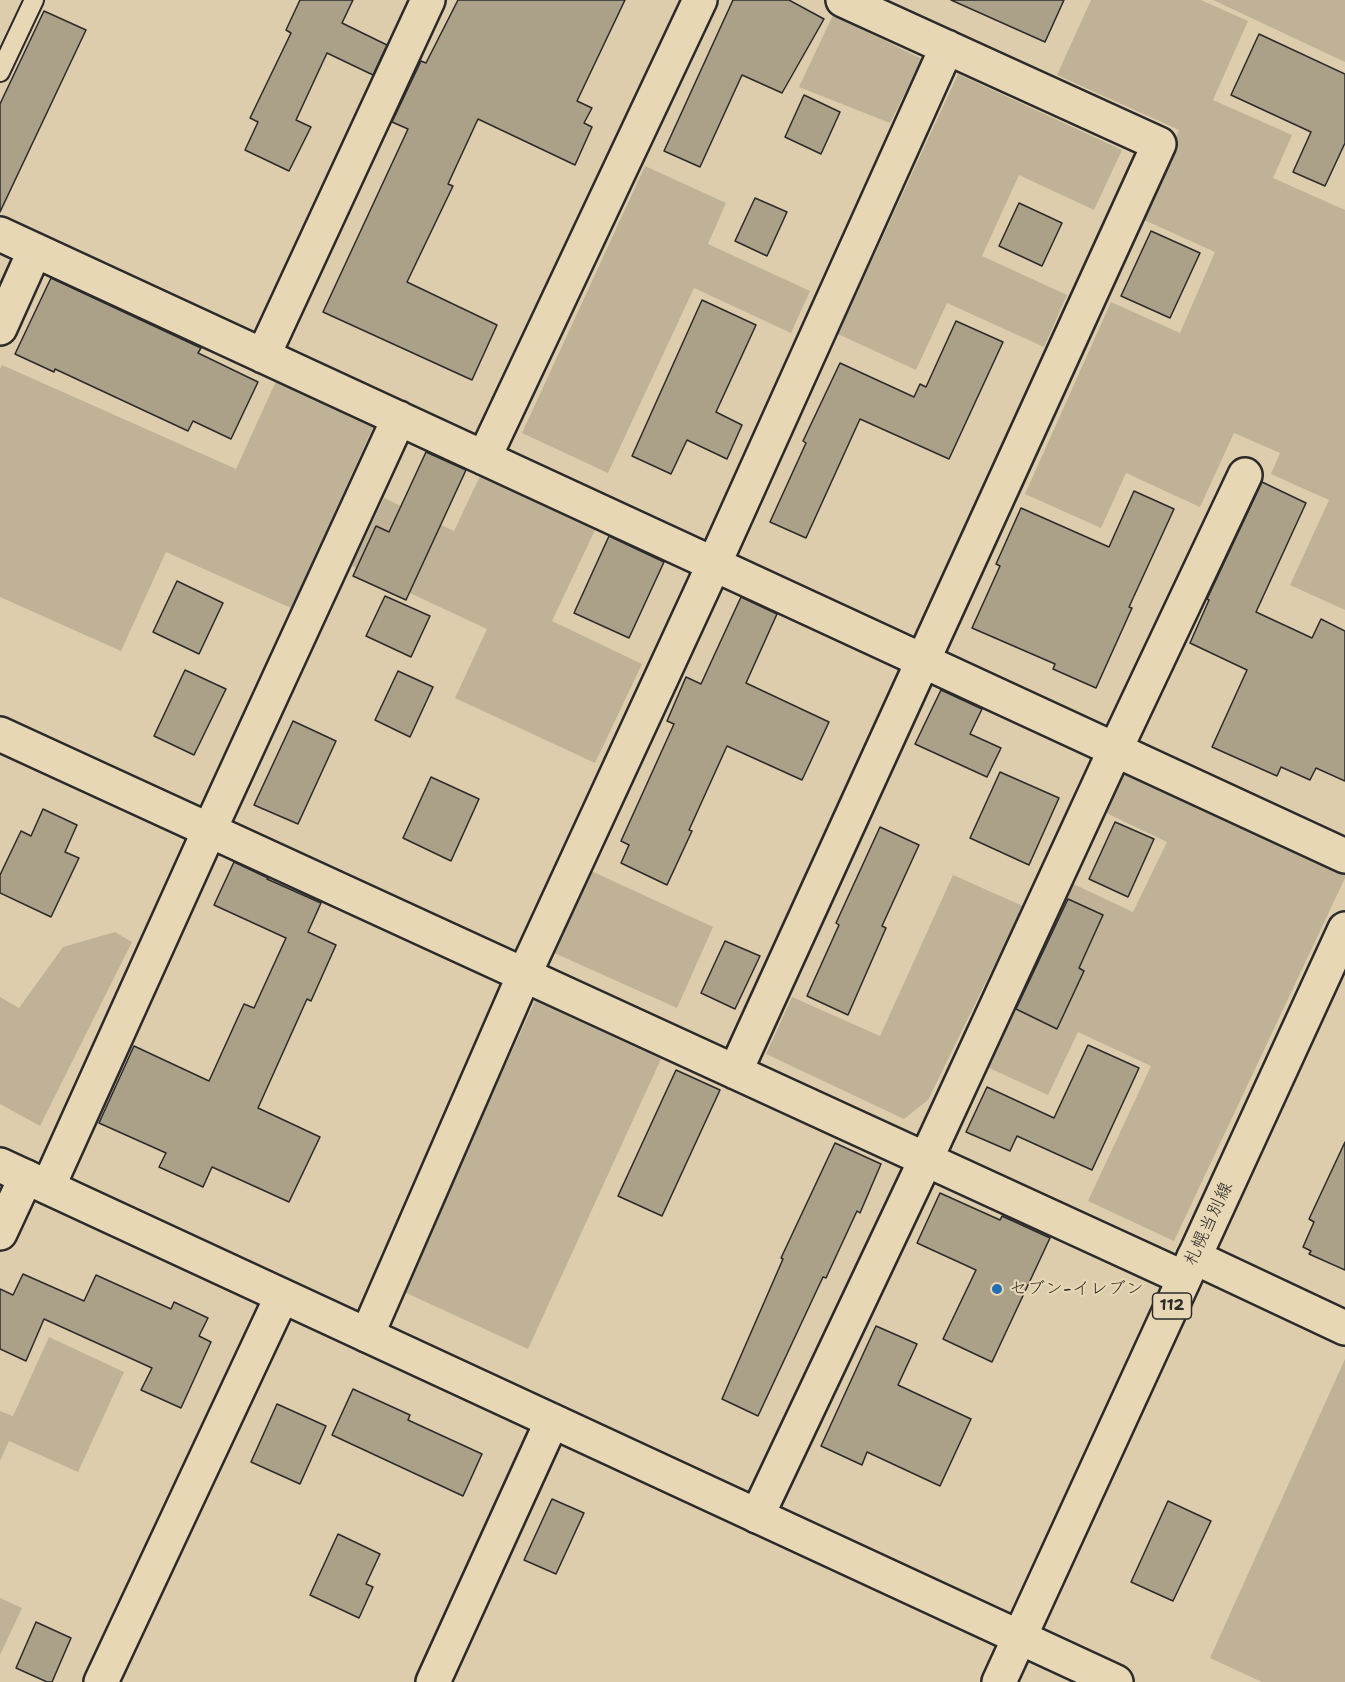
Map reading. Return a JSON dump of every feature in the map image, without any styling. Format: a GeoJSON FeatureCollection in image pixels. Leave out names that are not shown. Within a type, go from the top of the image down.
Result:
{"type":"FeatureCollection","features":[{"type":"Feature","properties":{"kind":"street"},"geometry":{"type":"LineString","coordinates":[[263,356],[428,0]]}},
{"type":"Feature","properties":{"kind":"street"},"geometry":{"type":"LineString","coordinates":[[484,458],[700,0]]}},
{"type":"Feature","properties":{"kind":"street"},"geometry":{"type":"LineString","coordinates":[[735,1072],[1159,144],[843,0]]}},
{"type":"Feature","properties":{"kind":"street"},"geometry":{"type":"LineString","coordinates":[[367,1335],[524,975],[714,564],[947,47]]}},
{"type":"Feature","properties":{"kind":"street"},"geometry":{"type":"LineString","coordinates":[[0,234],[1345,856]]}},
{"type":"Feature","properties":{"kind":"street"},"geometry":{"type":"LineString","coordinates":[[0,328],[35,250]]}},
{"type":"Feature","properties":{"kind":"street"},"geometry":{"type":"LineString","coordinates":[[0,1233],[25,1176],[209,831],[399,418]]}},
{"type":"Feature","properties":{"kind":"street"},"geometry":{"type":"LineString","coordinates":[[757,1516],[1245,475]]}},
{"type":"Feature","properties":{"kind":"street"},"geometry":{"type":"LineString","coordinates":[[0,734],[926,1159],[1189,1268],[1345,1328]]}},
{"type":"Feature","properties":{"kind":"street","name":"札幌当別線"},"geometry":{"type":"LineString","coordinates":[[999,1682],[1345,929]]}},
{"type":"Feature","properties":{"kind":"street"},"geometry":{"type":"LineString","coordinates":[[25,1176],[1116,1682]]}},
{"type":"Feature","properties":{"kind":"street"},"geometry":{"type":"LineString","coordinates":[[102,1682],[282,1296]]}},
{"type":"Feature","properties":{"kind":"street"},"geometry":{"type":"LineString","coordinates":[[433,1682],[552,1421]]}},
{"type":"Feature","properties":{"kind":"lane"},"geometry":{"type":"LineString","coordinates":[[0,72],[34,0]]}},
{"type":"Feature","properties":{"kind":"shaded area"},"geometry":{"type":"Polygon","coordinates":[[[1091,0],[1201,0],[1248,21],[1213,100],[1292,135],[1273,178],[1345,210],[1345,610],[1290,585],[1329,500],[1271,474],[1280,453],[1234,433],[1200,507],[1126,473],[1101,528],[1025,494],[1111,302],[1180,333],[1215,252],[1140,218],[1179,130],[1057,75],[1091,0]]]}},
{"type":"Feature","properties":{"kind":"shaded area"},"geometry":{"type":"Polygon","coordinates":[[[1213,0],[1345,0],[1345,62],[1213,0]]]}},
{"type":"Feature","properties":{"kind":"shaded area"},"geometry":{"type":"Polygon","coordinates":[[[833,15],[922,59],[890,123],[799,87],[833,15]]]}},
{"type":"Feature","properties":{"kind":"shaded area"},"geometry":{"type":"Polygon","coordinates":[[[958,74],[1122,150],[1094,210],[1019,175],[982,256],[1067,295],[1044,347],[947,303],[916,370],[838,334],[958,74]]]}},
{"type":"Feature","properties":{"kind":"shaded area"},"geometry":{"type":"Polygon","coordinates":[[[645,166],[726,203],[708,244],[810,291],[791,333],[694,288],[608,473],[522,433],[645,166]]]}},
{"type":"Feature","properties":{"kind":"shaded area"},"geometry":{"type":"Polygon","coordinates":[[[2,365],[236,469],[276,381],[374,425],[291,608],[166,552],[121,651],[0,597],[0,369],[2,365]]]}},
{"type":"Feature","properties":{"kind":"shaded area"},"geometry":{"type":"Polygon","coordinates":[[[480,476],[595,530],[552,621],[642,664],[595,763],[455,698],[487,629],[352,566],[384,498],[454,531],[480,476]]]}},
{"type":"Feature","properties":{"kind":"shaded area"},"geometry":{"type":"Polygon","coordinates":[[[1123,766],[1345,871],[1345,878],[1174,1241],[1088,1201],[1151,1066],[1078,1032],[1048,1095],[983,1065],[1069,882],[1133,912],[1167,842],[1102,811],[1123,766]]]}},
{"type":"Feature","properties":{"kind":"shaded area"},"geometry":{"type":"Polygon","coordinates":[[[589,870],[713,927],[677,1008],[552,952],[589,870]]]}},
{"type":"Feature","properties":{"kind":"shaded area"},"geometry":{"type":"Polygon","coordinates":[[[953,875],[1023,906],[928,1100],[904,1119],[766,1054],[792,997],[880,1036],[953,875]]]}},
{"type":"Feature","properties":{"kind":"shaded area"},"geometry":{"type":"Polygon","coordinates":[[[115,932],[132,942],[40,1126],[0,1104],[0,997],[19,1008],[63,947],[115,932]]]}},
{"type":"Feature","properties":{"kind":"shaded area"},"geometry":{"type":"Polygon","coordinates":[[[535,1001],[661,1059],[528,1349],[402,1291],[535,1001]]]}},
{"type":"Feature","properties":{"kind":"shaded area"},"geometry":{"type":"Polygon","coordinates":[[[49,1337],[124,1372],[78,1472],[9,1441],[0,1461],[0,1411],[13,1416],[49,1337]]]}},
{"type":"Feature","properties":{"kind":"shaded area"},"geometry":{"type":"Polygon","coordinates":[[[1345,1359],[1345,1682],[1262,1682],[1210,1658],[1345,1359]]]}},
{"type":"Feature","properties":{"kind":"shaded area"},"geometry":{"type":"Polygon","coordinates":[[[0,1598],[22,1608],[0,1655],[0,1598]]]}},
{"type":"Feature","properties":{"kind":"building"},"geometry":{"type":"Polygon","coordinates":[[[300,0],[353,0],[342,23],[387,45],[373,75],[327,53],[296,120],[311,127],[289,171],[245,150],[258,122],[250,118],[291,33],[286,30],[300,0]]]}},
{"type":"Feature","properties":{"kind":"building"},"geometry":{"type":"Polygon","coordinates":[[[458,0],[625,0],[577,101],[592,108],[584,123],[592,127],[575,165],[478,119],[448,184],[453,186],[407,282],[497,325],[472,380],[323,312],[408,129],[392,122],[421,61],[426,63],[458,0]]]}},
{"type":"Feature","properties":{"kind":"building"},"geometry":{"type":"Polygon","coordinates":[[[733,0],[789,0],[824,19],[782,93],[742,75],[700,167],[664,151],[733,0]]]}},
{"type":"Feature","properties":{"kind":"building"},"geometry":{"type":"Polygon","coordinates":[[[951,0],[1064,0],[1045,42],[951,0]]]}},
{"type":"Feature","properties":{"kind":"building"},"geometry":{"type":"Polygon","coordinates":[[[44,11],[86,30],[0,212],[0,104],[44,11]]]}},
{"type":"Feature","properties":{"kind":"building"},"geometry":{"type":"Polygon","coordinates":[[[1259,34],[1345,74],[1345,143],[1325,186],[1293,172],[1311,132],[1231,95],[1259,34]]]}},
{"type":"Feature","properties":{"kind":"building"},"geometry":{"type":"Polygon","coordinates":[[[804,95],[840,112],[821,154],[785,137],[804,95]]]}},
{"type":"Feature","properties":{"kind":"building"},"geometry":{"type":"Polygon","coordinates":[[[755,198],[787,212],[767,256],[735,241],[755,198]]]}},
{"type":"Feature","properties":{"kind":"building"},"geometry":{"type":"Polygon","coordinates":[[[1019,203],[1062,223],[1042,266],[999,246],[1019,203]]]}},
{"type":"Feature","properties":{"kind":"building"},"geometry":{"type":"Polygon","coordinates":[[[1151,231],[1200,253],[1170,318],[1121,296],[1151,231]]]}},
{"type":"Feature","properties":{"kind":"building"},"geometry":{"type":"Polygon","coordinates":[[[51,278],[201,348],[198,353],[258,382],[231,439],[193,421],[188,431],[55,369],[54,372],[15,354],[51,278]]]}},
{"type":"Feature","properties":{"kind":"building"},"geometry":{"type":"Polygon","coordinates":[[[702,300],[756,325],[716,412],[742,425],[727,459],[687,440],[671,474],[632,456],[702,300]]]}},
{"type":"Feature","properties":{"kind":"building"},"geometry":{"type":"Polygon","coordinates":[[[956,321],[1003,342],[949,459],[860,419],[806,538],[770,522],[806,443],[803,441],[840,363],[914,397],[920,384],[926,387],[956,321]]]}},
{"type":"Feature","properties":{"kind":"building"},"geometry":{"type":"Polygon","coordinates":[[[426,452],[466,470],[406,600],[353,576],[376,526],[389,532],[426,452]]]}},
{"type":"Feature","properties":{"kind":"building"},"geometry":{"type":"Polygon","coordinates":[[[1262,482],[1306,503],[1256,612],[1312,638],[1321,619],[1345,631],[1345,781],[1316,768],[1310,780],[1281,767],[1277,776],[1212,747],[1247,670],[1190,643],[1209,600],[1207,599],[1262,482]]]}},
{"type":"Feature","properties":{"kind":"building"},"geometry":{"type":"Polygon","coordinates":[[[1134,491],[1174,509],[1129,607],[1132,608],[1096,688],[1053,669],[1055,664],[972,628],[1000,566],[996,564],[1021,508],[1109,547],[1134,491]]]}},
{"type":"Feature","properties":{"kind":"building"},"geometry":{"type":"Polygon","coordinates":[[[609,536],[664,562],[629,638],[574,613],[609,536]]]}},
{"type":"Feature","properties":{"kind":"building"},"geometry":{"type":"Polygon","coordinates":[[[177,581],[223,603],[199,654],[153,632],[177,581]]]}},
{"type":"Feature","properties":{"kind":"building"},"geometry":{"type":"Polygon","coordinates":[[[385,596],[430,616],[411,657],[366,636],[385,596]]]}},
{"type":"Feature","properties":{"kind":"building"},"geometry":{"type":"Polygon","coordinates":[[[741,597],[777,614],[746,683],[829,722],[802,780],[727,746],[667,885],[621,863],[629,845],[621,841],[674,724],[667,721],[686,677],[701,684],[741,597]]]}},
{"type":"Feature","properties":{"kind":"building"},"geometry":{"type":"Polygon","coordinates":[[[185,670],[226,689],[194,755],[154,736],[185,670]]]}},
{"type":"Feature","properties":{"kind":"building"},"geometry":{"type":"Polygon","coordinates":[[[398,671],[433,687],[410,737],[375,720],[398,671]]]}},
{"type":"Feature","properties":{"kind":"building"},"geometry":{"type":"Polygon","coordinates":[[[941,690],[982,709],[970,734],[1001,748],[987,777],[915,744],[941,690]]]}},
{"type":"Feature","properties":{"kind":"building"},"geometry":{"type":"Polygon","coordinates":[[[293,721],[336,741],[298,824],[254,805],[293,721]]]}},
{"type":"Feature","properties":{"kind":"building"},"geometry":{"type":"Polygon","coordinates":[[[1000,772],[1059,798],[1029,865],[970,838],[1000,772]]]}},
{"type":"Feature","properties":{"kind":"building"},"geometry":{"type":"Polygon","coordinates":[[[431,777],[479,799],[451,861],[403,838],[431,777]]]}},
{"type":"Feature","properties":{"kind":"building"},"geometry":{"type":"Polygon","coordinates":[[[43,809],[77,825],[65,852],[79,858],[51,917],[0,893],[0,875],[21,831],[31,836],[43,809]]]}},
{"type":"Feature","properties":{"kind":"building"},"geometry":{"type":"Polygon","coordinates":[[[1115,822],[1154,839],[1128,897],[1089,879],[1115,822]]]}},
{"type":"Feature","properties":{"kind":"building"},"geometry":{"type":"Polygon","coordinates":[[[880,827],[919,845],[882,926],[886,928],[848,1015],[807,996],[839,925],[836,923],[880,827]]]}},
{"type":"Feature","properties":{"kind":"building"},"geometry":{"type":"Polygon","coordinates":[[[234,862],[321,903],[308,932],[336,945],[311,1001],[307,999],[258,1108],[320,1137],[289,1202],[212,1167],[203,1187],[159,1167],[166,1153],[99,1123],[134,1046],[209,1081],[244,1004],[254,1008],[286,938],[214,905],[234,862]]]}},
{"type":"Feature","properties":{"kind":"building"},"geometry":{"type":"Polygon","coordinates":[[[1068,899],[1103,915],[1079,968],[1084,971],[1057,1029],[1016,1009],[1068,899]]]}},
{"type":"Feature","properties":{"kind":"building"},"geometry":{"type":"Polygon","coordinates":[[[725,941],[760,956],[735,1009],[701,993],[725,941]]]}},
{"type":"Feature","properties":{"kind":"building"},"geometry":{"type":"Polygon","coordinates":[[[1088,1045],[1139,1068],[1092,1170],[1017,1136],[1010,1151],[966,1132],[987,1087],[1054,1118],[1088,1045]]]}},
{"type":"Feature","properties":{"kind":"building"},"geometry":{"type":"Polygon","coordinates":[[[676,1070],[720,1090],[662,1216],[618,1196],[676,1070]]]}},
{"type":"Feature","properties":{"kind":"building"},"geometry":{"type":"Polygon","coordinates":[[[1345,1142],[1345,1270],[1309,1254],[1311,1251],[1303,1247],[1314,1222],[1309,1219],[1345,1142]]]}},
{"type":"Feature","properties":{"kind":"building"},"geometry":{"type":"Polygon","coordinates":[[[835,1143],[881,1164],[860,1213],[857,1211],[826,1278],[823,1277],[758,1416],[722,1399],[783,1259],[781,1258],[835,1143]]]}},
{"type":"Feature","properties":{"kind":"building","name":"セブン-イレブン"},"geometry":{"type":"Polygon","coordinates":[[[940,1193],[1000,1220],[1002,1216],[1050,1238],[992,1362],[943,1339],[976,1270],[917,1243],[940,1193]]]}},
{"type":"Feature","properties":{"kind":"building"},"geometry":{"type":"Polygon","coordinates":[[[23,1274],[84,1301],[96,1275],[171,1309],[174,1302],[208,1318],[199,1336],[211,1342],[181,1408],[141,1390],[152,1368],[44,1319],[26,1361],[0,1349],[0,1289],[13,1295],[23,1274]]]}},
{"type":"Feature","properties":{"kind":"building"},"geometry":{"type":"Polygon","coordinates":[[[876,1326],[917,1344],[898,1385],[971,1419],[940,1486],[867,1452],[862,1465],[821,1446],[876,1326]]]}},
{"type":"Feature","properties":{"kind":"building"},"geometry":{"type":"Polygon","coordinates":[[[353,1389],[410,1415],[408,1420],[482,1454],[463,1496],[332,1435],[353,1389]]]}},
{"type":"Feature","properties":{"kind":"building"},"geometry":{"type":"Polygon","coordinates":[[[277,1404],[326,1426],[300,1484],[251,1462],[277,1404]]]}},
{"type":"Feature","properties":{"kind":"building"},"geometry":{"type":"Polygon","coordinates":[[[552,1499],[584,1513],[556,1574],[524,1560],[552,1499]]]}},
{"type":"Feature","properties":{"kind":"building"},"geometry":{"type":"Polygon","coordinates":[[[1168,1501],[1211,1521],[1173,1601],[1131,1582],[1168,1501]]]}},
{"type":"Feature","properties":{"kind":"building"},"geometry":{"type":"Polygon","coordinates":[[[338,1534],[380,1554],[366,1584],[373,1587],[359,1618],[310,1595],[338,1534]]]}},
{"type":"Feature","properties":{"kind":"building"},"geometry":{"type":"Polygon","coordinates":[[[36,1622],[71,1638],[52,1682],[47,1682],[16,1668],[36,1622]]]}},
{"type":"Feature","properties":{"kind":"place","name":"セブン-イレブン"},"geometry":{"type":"Point","coordinates":[997,1289]}}]}
